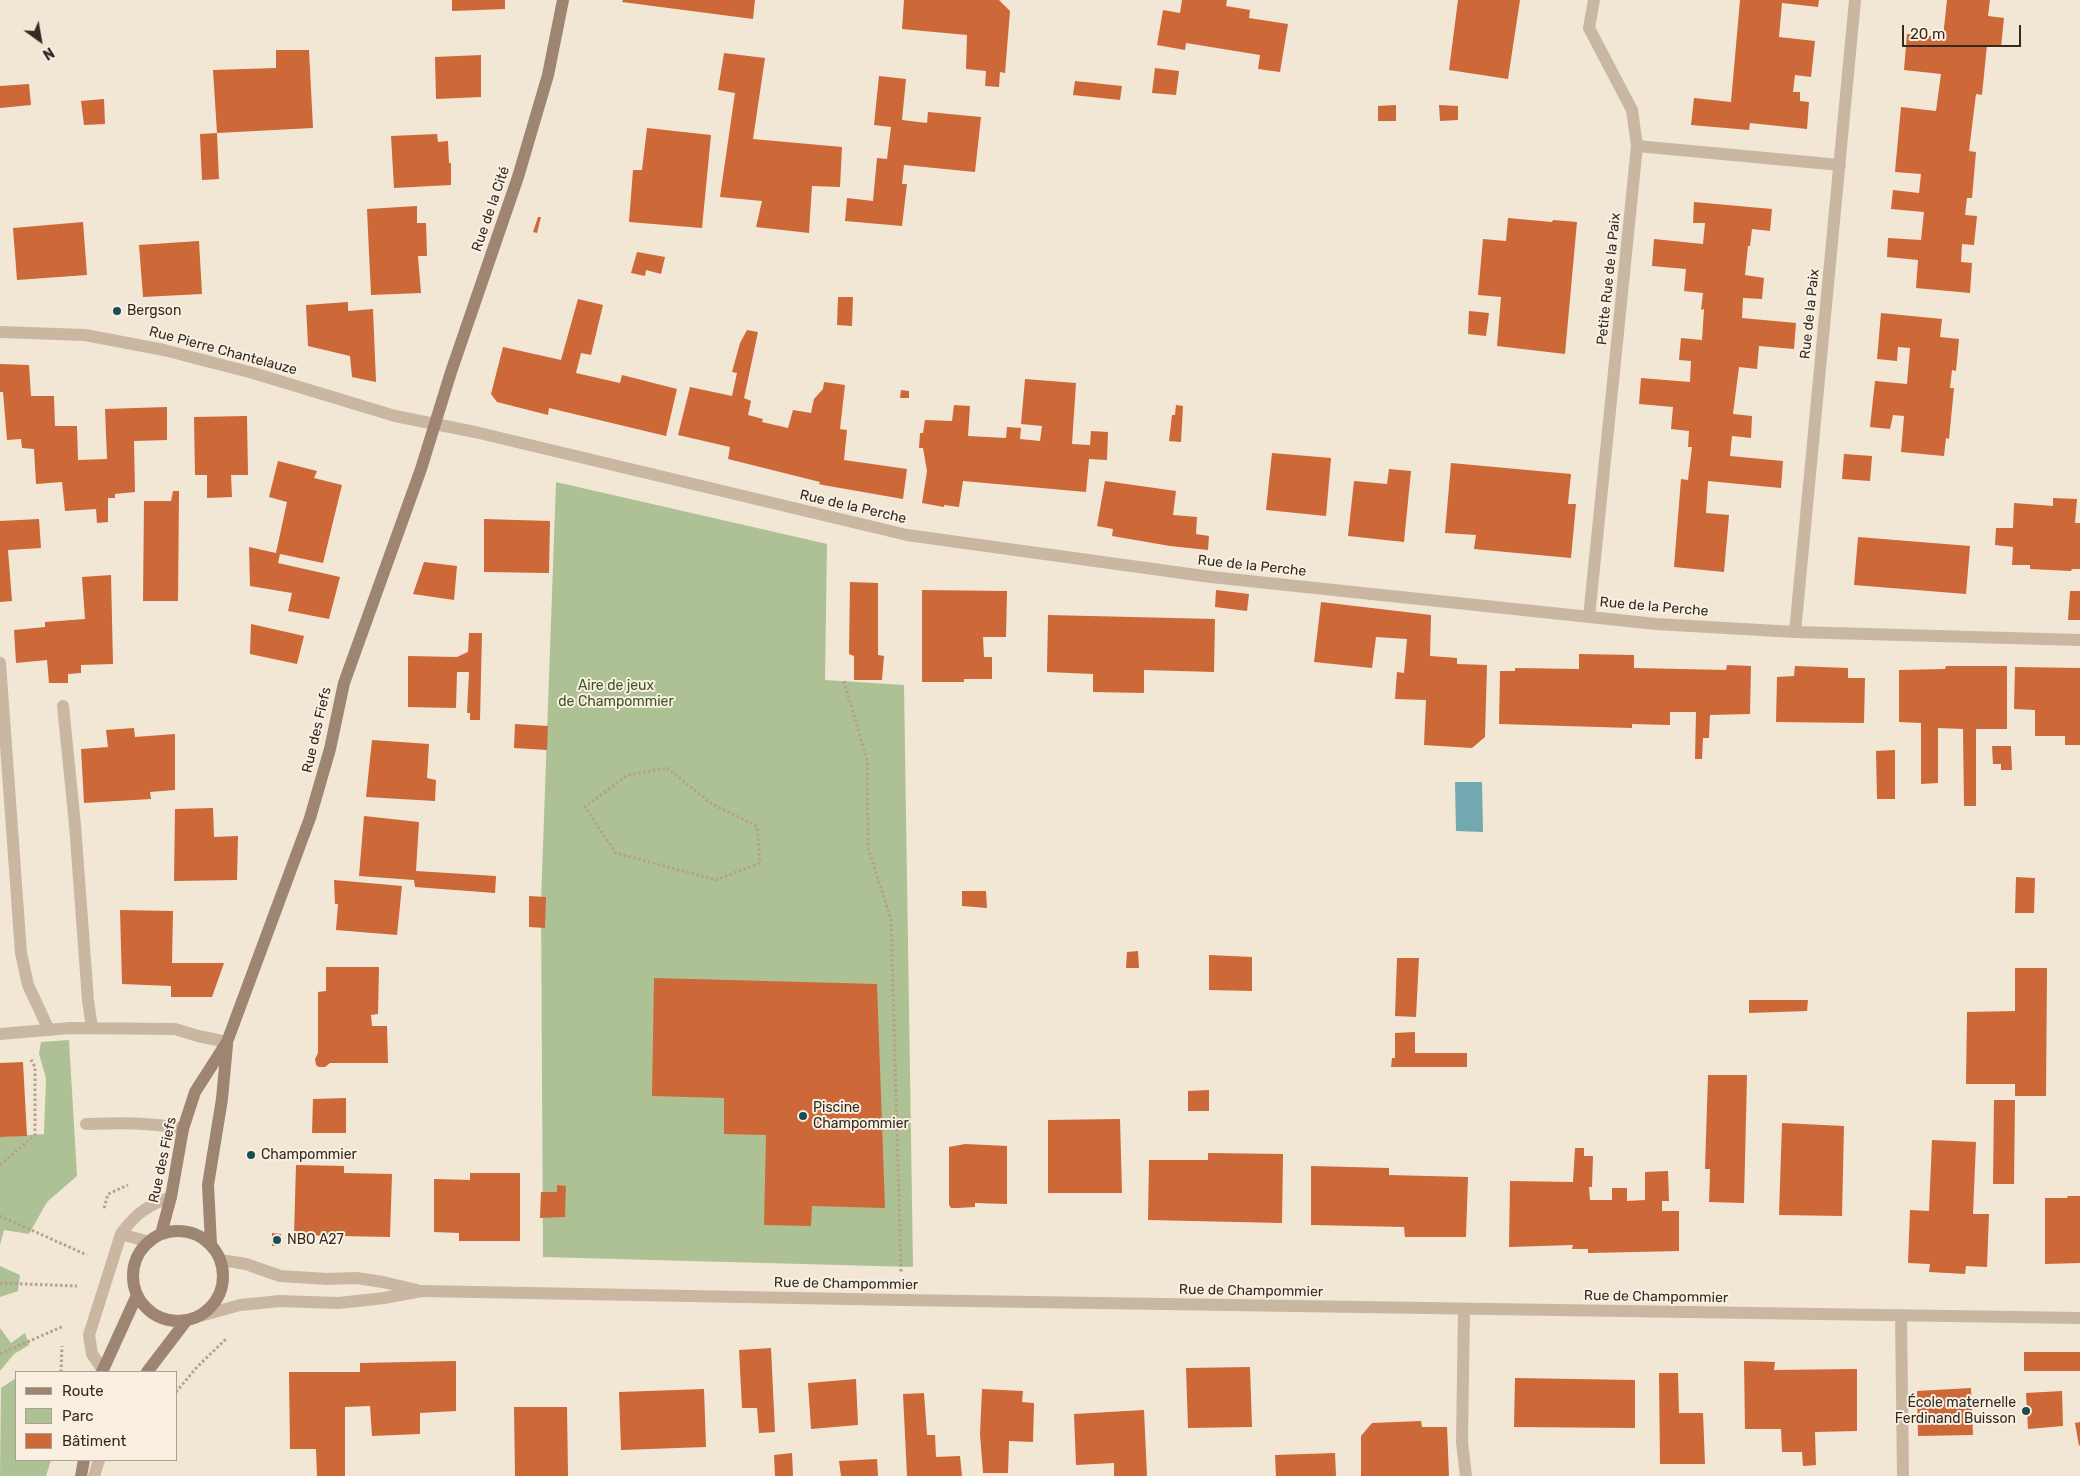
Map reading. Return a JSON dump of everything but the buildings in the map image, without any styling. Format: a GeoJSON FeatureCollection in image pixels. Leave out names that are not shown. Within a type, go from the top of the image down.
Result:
{"type":"FeatureCollection","features":[{"type":"Feature","properties":{"kind":"street","name":"Rue de la Cité"},"geometry":{"type":"LineString","coordinates":[[434,424],[518,177],[548,75],[564,0]]}},
{"type":"Feature","properties":{"kind":"street","name":"Petite Rue de la Paix"},"geometry":{"type":"LineString","coordinates":[[1589,617],[1637,146],[1632,110],[1589,28],[1594,0]]}},
{"type":"Feature","properties":{"kind":"street","name":"Rue de la Paix"},"geometry":{"type":"LineString","coordinates":[[1795,632],[1855,0]]}},
{"type":"Feature","properties":{"kind":"street"},"geometry":{"type":"LineString","coordinates":[[1637,146],[1840,165]]}},
{"type":"Feature","properties":{"kind":"street","name":"Rue Pierre Chantelauze"},"geometry":{"type":"LineString","coordinates":[[0,332],[85,335],[164,350],[253,373],[395,416],[434,424]]}},
{"type":"Feature","properties":{"kind":"street","name":"Rue de la Perche"},"geometry":{"type":"LineString","coordinates":[[434,424],[907,535],[1211,577],[1656,624],[1795,632],[2080,640]]}},
{"type":"Feature","properties":{"kind":"street","name":"Rue des Fiefs"},"geometry":{"type":"LineString","coordinates":[[161,1234],[171,1197],[183,1129],[195,1092],[227,1042],[310,818],[330,749],[344,683],[421,469],[434,424]]}},
{"type":"Feature","properties":{"kind":"street"},"geometry":{"type":"LineString","coordinates":[[0,663],[21,953],[28,985],[49,1030]]}},
{"type":"Feature","properties":{"kind":"street"},"geometry":{"type":"LineString","coordinates":[[63,706],[92,1028]]}},
{"type":"Feature","properties":{"kind":"street"},"geometry":{"type":"LineString","coordinates":[[0,1034],[92,1028],[175,1029],[227,1042]]}},
{"type":"Feature","properties":{"kind":"street","name":"Rue des Fiefs"},"geometry":{"type":"LineString","coordinates":[[211,1244],[208,1185],[222,1099],[227,1042]]}},
{"type":"Feature","properties":{"kind":"street"},"geometry":{"type":"LineString","coordinates":[[86,1124],[131,1122],[183,1129]]}},
{"type":"Feature","properties":{"kind":"street"},"geometry":{"type":"LineString","coordinates":[[103,1371],[92,1354],[89,1335],[121,1234],[131,1219],[141,1211],[171,1197]]}},
{"type":"Feature","properties":{"kind":"street"},"geometry":{"type":"LineString","coordinates":[[174,1231],[188,1232],[200,1236],[211,1244],[221,1260],[224,1273],[223,1286],[218,1298],[210,1308],[200,1316],[186,1321],[171,1322],[156,1316],[145,1307],[137,1295],[133,1281],[133,1266],[139,1253],[149,1242],[161,1234],[174,1231]]}},
{"type":"Feature","properties":{"kind":"street"},"geometry":{"type":"LineString","coordinates":[[121,1234],[149,1242]]}},
{"type":"Feature","properties":{"kind":"street","name":"Rue de Champommier"},"geometry":{"type":"LineString","coordinates":[[221,1260],[246,1264],[280,1276],[327,1279],[356,1278],[422,1291]]}},
{"type":"Feature","properties":{"kind":"street","name":"Rue de Champommier"},"geometry":{"type":"LineString","coordinates":[[200,1316],[240,1305],[280,1301],[339,1303],[422,1291],[2080,1318]]}},
{"type":"Feature","properties":{"kind":"street"},"geometry":{"type":"LineString","coordinates":[[103,1371],[137,1295]]}},
{"type":"Feature","properties":{"kind":"street"},"geometry":{"type":"LineString","coordinates":[[1464,1309],[1462,1442],[1466,1476]]}},
{"type":"Feature","properties":{"kind":"street"},"geometry":{"type":"LineString","coordinates":[[1901,1315],[1903,1476]]}},
{"type":"Feature","properties":{"kind":"street"},"geometry":{"type":"LineString","coordinates":[[147,1371],[186,1321]]}},
{"type":"Feature","properties":{"kind":"street"},"geometry":{"type":"LineString","coordinates":[[94,1476],[99,1461]]}},
{"type":"Feature","properties":{"kind":"path"},"geometry":{"type":"LineString","coordinates":[[844,681],[866,760],[868,848],[891,919],[902,1300]]}},
{"type":"Feature","properties":{"kind":"path"},"geometry":{"type":"LineString","coordinates":[[667,768],[712,804],[757,826],[760,863],[716,880],[616,853],[585,807],[628,774],[667,768]]}},
{"type":"Feature","properties":{"kind":"path"},"geometry":{"type":"LineString","coordinates":[[0,1165],[35,1135],[35,1067],[33,1061],[25,1055]]}},
{"type":"Feature","properties":{"kind":"path"},"geometry":{"type":"LineString","coordinates":[[0,1216],[90,1256]]}},
{"type":"Feature","properties":{"kind":"path"},"geometry":{"type":"LineString","coordinates":[[0,1284],[80,1286]]}},
{"type":"Feature","properties":{"kind":"path"},"geometry":{"type":"LineString","coordinates":[[0,1354],[68,1324]]}},
{"type":"Feature","properties":{"kind":"green space","name":"Aire de jeux de Champommier"},"geometry":{"type":"Polygon","coordinates":[[[556,482],[827,544],[825,680],[904,685],[913,1267],[543,1257],[541,901],[556,482]]]}},
{"type":"Feature","properties":{"kind":"green space"},"geometry":{"type":"Polygon","coordinates":[[[69,1040],[77,1176],[47,1202],[29,1234],[4,1230],[0,1245],[0,1137],[44,1134],[46,1078],[39,1054],[41,1042],[69,1040]]]}},
{"type":"Feature","properties":{"kind":"green space"},"geometry":{"type":"Polygon","coordinates":[[[0,1266],[20,1275],[18,1291],[0,1297],[0,1266]]]}},
{"type":"Feature","properties":{"kind":"green space"},"geometry":{"type":"Polygon","coordinates":[[[0,1328],[11,1343],[25,1333],[29,1345],[14,1354],[0,1371],[0,1328]]]}},
{"type":"Feature","properties":{"kind":"green space"},"geometry":{"type":"Polygon","coordinates":[[[15,1379],[15,1461],[51,1461],[46,1476],[0,1476],[1,1388],[15,1379]]]}},
{"type":"Feature","properties":{"kind":"water"},"geometry":{"type":"Polygon","coordinates":[[[1455,782],[1482,782],[1483,832],[1456,831],[1455,782]]]}},
{"type":"Feature","properties":{"kind":"place","name":"Bergson"},"geometry":{"type":"Point","coordinates":[117,311]}},
{"type":"Feature","properties":{"kind":"place","name":"Piscine Champommier"},"geometry":{"type":"Point","coordinates":[803,1116]}},
{"type":"Feature","properties":{"kind":"place","name":"Champommier"},"geometry":{"type":"Point","coordinates":[251,1155]}},
{"type":"Feature","properties":{"kind":"place","name":"NBO A27"},"geometry":{"type":"Point","coordinates":[277,1240]}},
{"type":"Feature","properties":{"kind":"place","name":"École maternelle Ferdinand Buisson"},"geometry":{"type":"Point","coordinates":[2026,1411]}}]}
